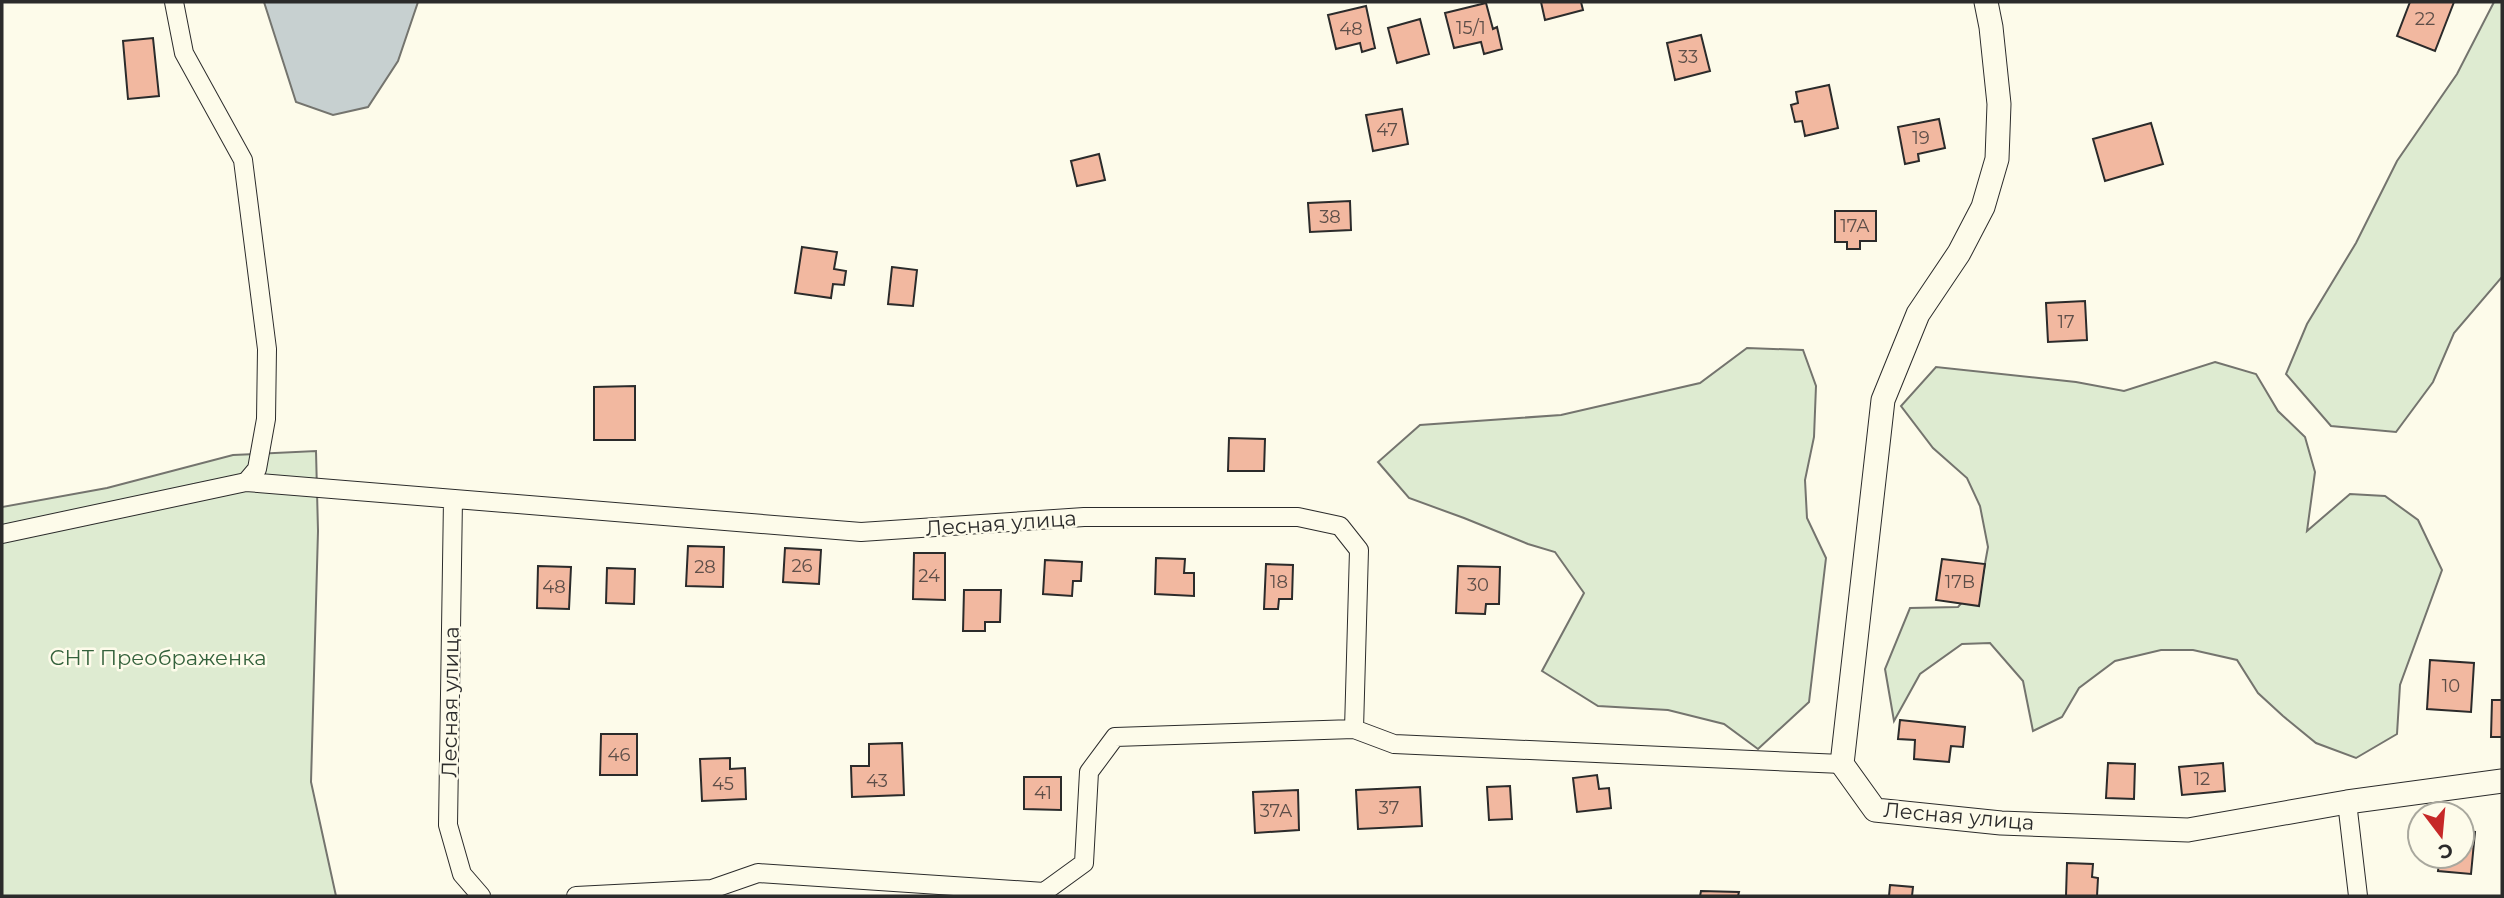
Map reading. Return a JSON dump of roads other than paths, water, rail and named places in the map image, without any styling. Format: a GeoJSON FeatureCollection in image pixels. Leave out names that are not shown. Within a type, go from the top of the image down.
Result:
{"type":"FeatureCollection","features":[{"type":"Feature","properties":{"kind":"street"},"geometry":{"type":"LineString","coordinates":[[173,2],[184,53],[243,160],[267,349],[266,419],[257,469],[246,482]]}},
{"type":"Feature","properties":{"kind":"street"},"geometry":{"type":"LineString","coordinates":[[576,896],[667,894],[712,889],[758,873],[1044,894],[1084,863],[1089,772],[1115,737],[1354,729],[1394,744],[1842,764],[1883,400],[1918,314],[1959,253],[1983,207],[1997,159],[2000,104],[1986,2]]}},
{"type":"Feature","properties":{"kind":"street","name":"Лесная улица"},"geometry":{"type":"LineString","coordinates":[[2,534],[246,482],[861,532],[1084,517],[1298,517],[1340,526],[1359,550],[1354,729]]}},
{"type":"Feature","properties":{"kind":"street","name":"Лесная улица"},"geometry":{"type":"LineString","coordinates":[[453,499],[448,825],[463,874],[481,896]]}},
{"type":"Feature","properties":{"kind":"street","name":"Лесная улица"},"geometry":{"type":"LineString","coordinates":[[1842,764],[1875,810],[2001,823],[2188,830],[2347,802],[2502,780]]}},
{"type":"Feature","properties":{"kind":"street"},"geometry":{"type":"LineString","coordinates":[[2347,802],[2358,896]]}},
{"type":"Feature","properties":{"kind":"park label","name":"СНТ Преображенка"},"geometry":{"type":"Point","coordinates":[158,657]}}]}
